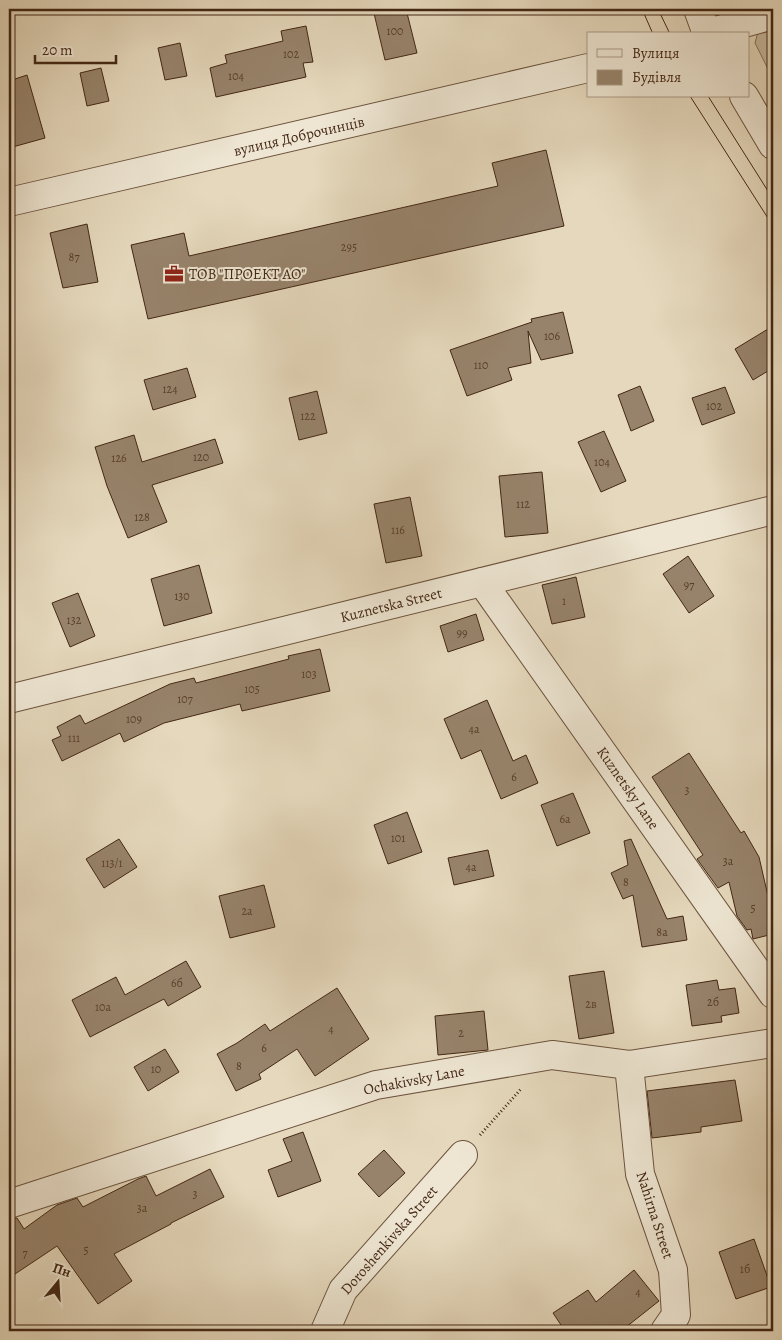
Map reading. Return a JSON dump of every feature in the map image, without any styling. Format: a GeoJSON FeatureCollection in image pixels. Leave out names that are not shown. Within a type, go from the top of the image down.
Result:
{"type":"FeatureCollection","features":[{"type":"Feature","properties":{"kind":"street"},"geometry":{"type":"LineString","coordinates":[[698,9],[705,32]]}},
{"type":"Feature","properties":{"kind":"street"},"geometry":{"type":"LineString","coordinates":[[713,32],[773,15]]}},
{"type":"Feature","properties":{"kind":"street","name":"вулиця Доброчинців"},"geometry":{"type":"LineString","coordinates":[[9,202],[587,68]]}},
{"type":"Feature","properties":{"kind":"street"},"geometry":{"type":"LineString","coordinates":[[745,98],[773,145]]}},
{"type":"Feature","properties":{"kind":"street","name":"Kuznetska Street"},"geometry":{"type":"LineString","coordinates":[[9,699],[773,510]]}},
{"type":"Feature","properties":{"kind":"street","name":"Kuznetsky Lane"},"geometry":{"type":"LineString","coordinates":[[482,582],[773,994]]}},
{"type":"Feature","properties":{"kind":"street","name":"Ochakivsky Lane"},"geometry":{"type":"LineString","coordinates":[[9,1204],[376,1085],[552,1055],[629,1065],[773,1043]]}},
{"type":"Feature","properties":{"kind":"street","name":"Nahirna Street"},"geometry":{"type":"LineString","coordinates":[[629,1065],[640,1174],[673,1270],[676,1315],[664,1331]]}},
{"type":"Feature","properties":{"kind":"street","name":"Doroshenkivska Street"},"geometry":{"type":"LineString","coordinates":[[325,1331],[343,1290],[470,1147]]}},
{"type":"Feature","properties":{"kind":"path"},"geometry":{"type":"LineString","coordinates":[[470,1147],[552,1055]]}},
{"type":"Feature","properties":{"kind":"shaded area"},"geometry":{"type":"Polygon","coordinates":[[[773,28],[773,79],[755,43],[758,32],[773,28]]]}},
{"type":"Feature","properties":{"kind":"building"},"geometry":{"type":"Polygon","coordinates":[[[373,9],[406,9],[417,53],[385,60],[373,9]]]}},
{"type":"Feature","properties":{"kind":"building"},"geometry":{"type":"Polygon","coordinates":[[[306,26],[313,62],[303,63],[306,77],[216,97],[210,68],[227,63],[225,55],[283,41],[281,31],[306,26]]]}},
{"type":"Feature","properties":{"kind":"building"},"geometry":{"type":"Polygon","coordinates":[[[180,43],[187,76],[165,80],[158,48],[180,43]]]}},
{"type":"Feature","properties":{"kind":"building"},"geometry":{"type":"Polygon","coordinates":[[[101,68],[109,101],[87,106],[80,73],[101,68]]]}},
{"type":"Feature","properties":{"kind":"building"},"geometry":{"type":"Polygon","coordinates":[[[27,75],[45,138],[9,148],[9,81],[27,75]]]}},
{"type":"Feature","properties":{"kind":"building"},"geometry":{"type":"Polygon","coordinates":[[[546,150],[564,226],[148,319],[131,245],[184,233],[189,256],[498,186],[492,163],[546,150]]]}},
{"type":"Feature","properties":{"kind":"building"},"geometry":{"type":"Polygon","coordinates":[[[87,224],[98,282],[63,288],[50,233],[87,224]]]}},
{"type":"Feature","properties":{"kind":"building"},"geometry":{"type":"Polygon","coordinates":[[[563,312],[573,353],[541,360],[528,331],[531,363],[508,368],[512,380],[467,396],[450,350],[532,322],[531,319],[563,312]]]}},
{"type":"Feature","properties":{"kind":"building"},"geometry":{"type":"Polygon","coordinates":[[[773,326],[773,368],[753,380],[735,349],[773,326]]]}},
{"type":"Feature","properties":{"kind":"building"},"geometry":{"type":"Polygon","coordinates":[[[187,368],[196,397],[153,410],[144,380],[187,368]]]}},
{"type":"Feature","properties":{"kind":"building"},"geometry":{"type":"Polygon","coordinates":[[[640,386],[654,421],[631,431],[618,395],[640,386]]]}},
{"type":"Feature","properties":{"kind":"building"},"geometry":{"type":"Polygon","coordinates":[[[725,387],[735,413],[702,425],[692,398],[725,387]]]}},
{"type":"Feature","properties":{"kind":"building"},"geometry":{"type":"Polygon","coordinates":[[[317,391],[327,433],[299,440],[289,398],[317,391]]]}},
{"type":"Feature","properties":{"kind":"building"},"geometry":{"type":"Polygon","coordinates":[[[604,431],[626,481],[601,492],[578,442],[604,431]]]}},
{"type":"Feature","properties":{"kind":"building"},"geometry":{"type":"Polygon","coordinates":[[[134,435],[142,462],[215,439],[223,463],[152,485],[167,522],[128,538],[107,486],[95,447],[134,435]]]}},
{"type":"Feature","properties":{"kind":"building"},"geometry":{"type":"Polygon","coordinates":[[[542,472],[548,533],[505,537],[499,476],[542,472]]]}},
{"type":"Feature","properties":{"kind":"building"},"geometry":{"type":"Polygon","coordinates":[[[410,497],[422,556],[386,563],[374,504],[410,497]]]}},
{"type":"Feature","properties":{"kind":"building"},"geometry":{"type":"Polygon","coordinates":[[[688,556],[714,596],[689,613],[663,574],[688,556]]]}},
{"type":"Feature","properties":{"kind":"building"},"geometry":{"type":"Polygon","coordinates":[[[199,565],[212,613],[164,626],[151,579],[199,565]]]}},
{"type":"Feature","properties":{"kind":"building"},"geometry":{"type":"Polygon","coordinates":[[[576,577],[585,617],[552,624],[542,585],[576,577]]]}},
{"type":"Feature","properties":{"kind":"building"},"geometry":{"type":"Polygon","coordinates":[[[78,593],[95,636],[70,647],[52,603],[78,593]]]}},
{"type":"Feature","properties":{"kind":"building"},"geometry":{"type":"Polygon","coordinates":[[[476,614],[484,640],[448,652],[440,626],[476,614]]]}},
{"type":"Feature","properties":{"kind":"building"},"geometry":{"type":"Polygon","coordinates":[[[320,649],[330,691],[242,711],[240,704],[164,723],[124,742],[120,733],[62,761],[52,740],[61,736],[57,727],[80,715],[85,724],[170,684],[194,678],[196,683],[289,659],[288,656],[320,649]]]}},
{"type":"Feature","properties":{"kind":"building"},"geometry":{"type":"Polygon","coordinates":[[[487,700],[513,761],[526,755],[538,783],[501,799],[481,750],[461,759],[444,719],[487,700]]]}},
{"type":"Feature","properties":{"kind":"building"},"geometry":{"type":"Polygon","coordinates":[[[689,753],[741,833],[744,831],[759,857],[773,918],[773,934],[753,939],[751,929],[747,930],[737,916],[729,882],[718,888],[697,859],[703,855],[652,777],[689,753]]]}},
{"type":"Feature","properties":{"kind":"building"},"geometry":{"type":"Polygon","coordinates":[[[573,793],[590,833],[557,846],[541,805],[573,793]]]}},
{"type":"Feature","properties":{"kind":"building"},"geometry":{"type":"Polygon","coordinates":[[[407,812],[422,852],[388,864],[374,825],[407,812]]]}},
{"type":"Feature","properties":{"kind":"building"},"geometry":{"type":"Polygon","coordinates":[[[119,839],[137,867],[104,888],[86,859],[119,839]]]}},
{"type":"Feature","properties":{"kind":"building"},"geometry":{"type":"Polygon","coordinates":[[[631,839],[667,919],[683,916],[687,940],[642,947],[633,895],[623,899],[611,873],[628,865],[624,841],[631,839]]]}},
{"type":"Feature","properties":{"kind":"building"},"geometry":{"type":"Polygon","coordinates":[[[488,850],[494,876],[454,885],[448,858],[488,850]]]}},
{"type":"Feature","properties":{"kind":"building"},"geometry":{"type":"Polygon","coordinates":[[[264,885],[275,927],[230,938],[219,896],[264,885]]]}},
{"type":"Feature","properties":{"kind":"building"},"geometry":{"type":"Polygon","coordinates":[[[186,961],[201,987],[168,1006],[164,999],[90,1037],[72,1000],[116,977],[125,995],[186,961]]]}},
{"type":"Feature","properties":{"kind":"building"},"geometry":{"type":"Polygon","coordinates":[[[604,971],[614,1033],[579,1039],[569,976],[604,971]]]}},
{"type":"Feature","properties":{"kind":"building"},"geometry":{"type":"Polygon","coordinates":[[[717,980],[719,990],[735,988],[739,1013],[721,1016],[722,1022],[692,1026],[686,985],[717,980]]]}},
{"type":"Feature","properties":{"kind":"building"},"geometry":{"type":"Polygon","coordinates":[[[337,988],[369,1039],[315,1076],[297,1049],[259,1074],[261,1079],[236,1091],[217,1054],[265,1024],[270,1031],[337,988]]]}},
{"type":"Feature","properties":{"kind":"building"},"geometry":{"type":"Polygon","coordinates":[[[484,1011],[488,1050],[438,1055],[435,1016],[484,1011]]]}},
{"type":"Feature","properties":{"kind":"building"},"geometry":{"type":"Polygon","coordinates":[[[165,1049],[179,1072],[148,1091],[134,1067],[165,1049]]]}},
{"type":"Feature","properties":{"kind":"building"},"geometry":{"type":"Polygon","coordinates":[[[735,1080],[742,1121],[701,1127],[701,1132],[652,1138],[647,1091],[735,1080]]]}},
{"type":"Feature","properties":{"kind":"building"},"geometry":{"type":"Polygon","coordinates":[[[303,1132],[321,1181],[278,1197],[268,1170],[292,1161],[283,1139],[303,1132]]]}},
{"type":"Feature","properties":{"kind":"building"},"geometry":{"type":"Polygon","coordinates":[[[384,1150],[405,1173],[379,1197],[358,1174],[384,1150]]]}},
{"type":"Feature","properties":{"kind":"building"},"geometry":{"type":"Polygon","coordinates":[[[210,1169],[224,1197],[114,1254],[132,1281],[98,1304],[57,1246],[9,1278],[9,1219],[17,1218],[24,1229],[57,1205],[77,1198],[83,1207],[146,1176],[156,1196],[210,1169]]]}},
{"type":"Feature","properties":{"kind":"building"},"geometry":{"type":"Polygon","coordinates":[[[754,1239],[771,1287],[736,1299],[719,1252],[754,1239]]]}},
{"type":"Feature","properties":{"kind":"building"},"geometry":{"type":"Polygon","coordinates":[[[634,1270],[659,1301],[621,1331],[565,1331],[553,1313],[588,1290],[596,1302],[634,1270]]]}},
{"type":"Feature","properties":{"kind":"tram line"},"geometry":{"type":"LineString","coordinates":[[642,9],[652,32]]}},
{"type":"Feature","properties":{"kind":"tram line"},"geometry":{"type":"LineString","coordinates":[[658,9],[669,32]]}},
{"type":"Feature","properties":{"kind":"tram line"},"geometry":{"type":"LineString","coordinates":[[691,98],[773,226]]}},
{"type":"Feature","properties":{"kind":"tram line"},"geometry":{"type":"LineString","coordinates":[[709,98],[773,199]]}},
{"type":"Feature","properties":{"kind":"place","name":"ТОВ \"ПРОЕКТ АО\""},"geometry":{"type":"Point","coordinates":[174,274]}}]}
